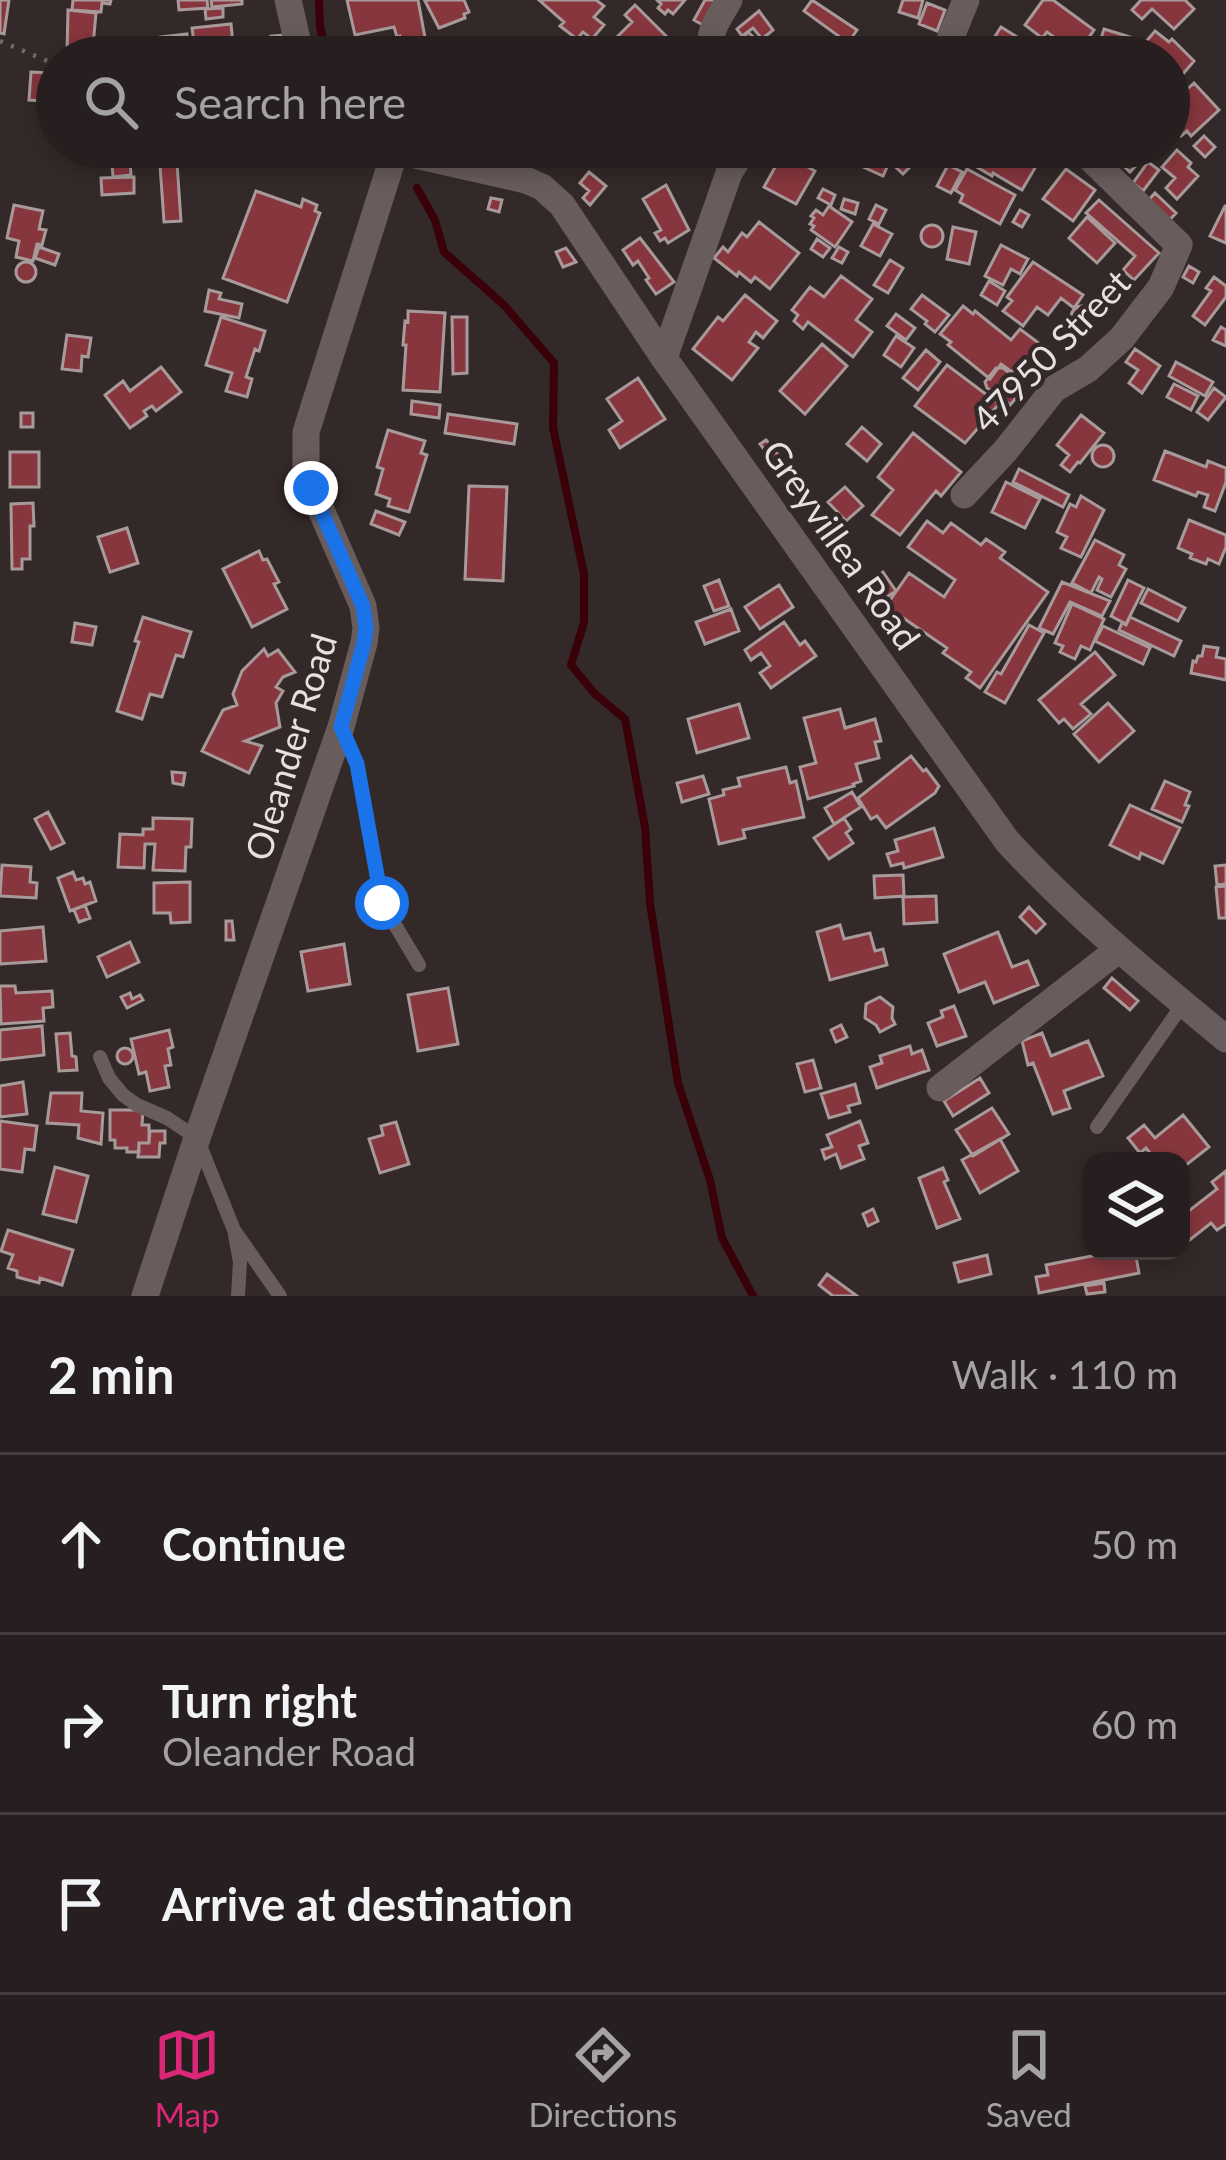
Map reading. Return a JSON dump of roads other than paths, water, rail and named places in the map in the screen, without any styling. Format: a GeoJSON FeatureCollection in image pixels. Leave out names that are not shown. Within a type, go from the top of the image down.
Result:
{"type":"FeatureCollection","features":[{"type":"Feature","properties":{"kind":"street"},"geometry":{"type":"LineString","coordinates":[[288,0],[296,36]]}},
{"type":"Feature","properties":{"kind":"street"},"geometry":{"type":"LineString","coordinates":[[710,36],[729,0]]}},
{"type":"Feature","properties":{"kind":"street"},"geometry":{"type":"LineString","coordinates":[[951,36],[966,0]]}},
{"type":"Feature","properties":{"kind":"street","name":"Oleander Road"},"geometry":{"type":"LineString","coordinates":[[145,1296],[341,727],[366,628],[363,606],[306,470],[305,432],[382,168]]}},
{"type":"Feature","properties":{"kind":"street","name":"Greyvillea Road"},"geometry":{"type":"LineString","coordinates":[[475,168],[542,187],[562,205],[664,358],[1007,841],[1118,950],[1226,1039]]}},
{"type":"Feature","properties":{"kind":"street"},"geometry":{"type":"LineString","coordinates":[[664,358],[732,168]]}},
{"type":"Feature","properties":{"kind":"street","name":"47950 Street"},"geometry":{"type":"LineString","coordinates":[[964,495],[1054,389],[1088,369],[1122,338],[1161,287],[1179,245],[1100,168]]}},
{"type":"Feature","properties":{"kind":"street"},"geometry":{"type":"LineString","coordinates":[[940,1088],[1118,950]]}},
{"type":"Feature","properties":{"kind":"lane"},"geometry":{"type":"LineString","coordinates":[[341,727],[357,764],[382,903],[418,965]]}},
{"type":"Feature","properties":{"kind":"lane"},"geometry":{"type":"LineString","coordinates":[[1097,1127],[1183,1004]]}},
{"type":"Feature","properties":{"kind":"lane"},"geometry":{"type":"LineString","coordinates":[[100,1057],[123,1095],[197,1138],[235,1230],[280,1296]]}},
{"type":"Feature","properties":{"kind":"lane"},"geometry":{"type":"LineString","coordinates":[[235,1230],[238,1296]]}},
{"type":"Feature","properties":{"kind":"waterway"},"geometry":{"type":"LineString","coordinates":[[319,0],[322,36]]}},
{"type":"Feature","properties":{"kind":"waterway"},"geometry":{"type":"LineString","coordinates":[[417,188],[435,220],[444,252],[504,305],[554,363],[553,428],[584,574],[584,622],[571,665],[625,719],[645,827],[650,903],[678,1083],[710,1180],[722,1238],[753,1296]]}}]}
